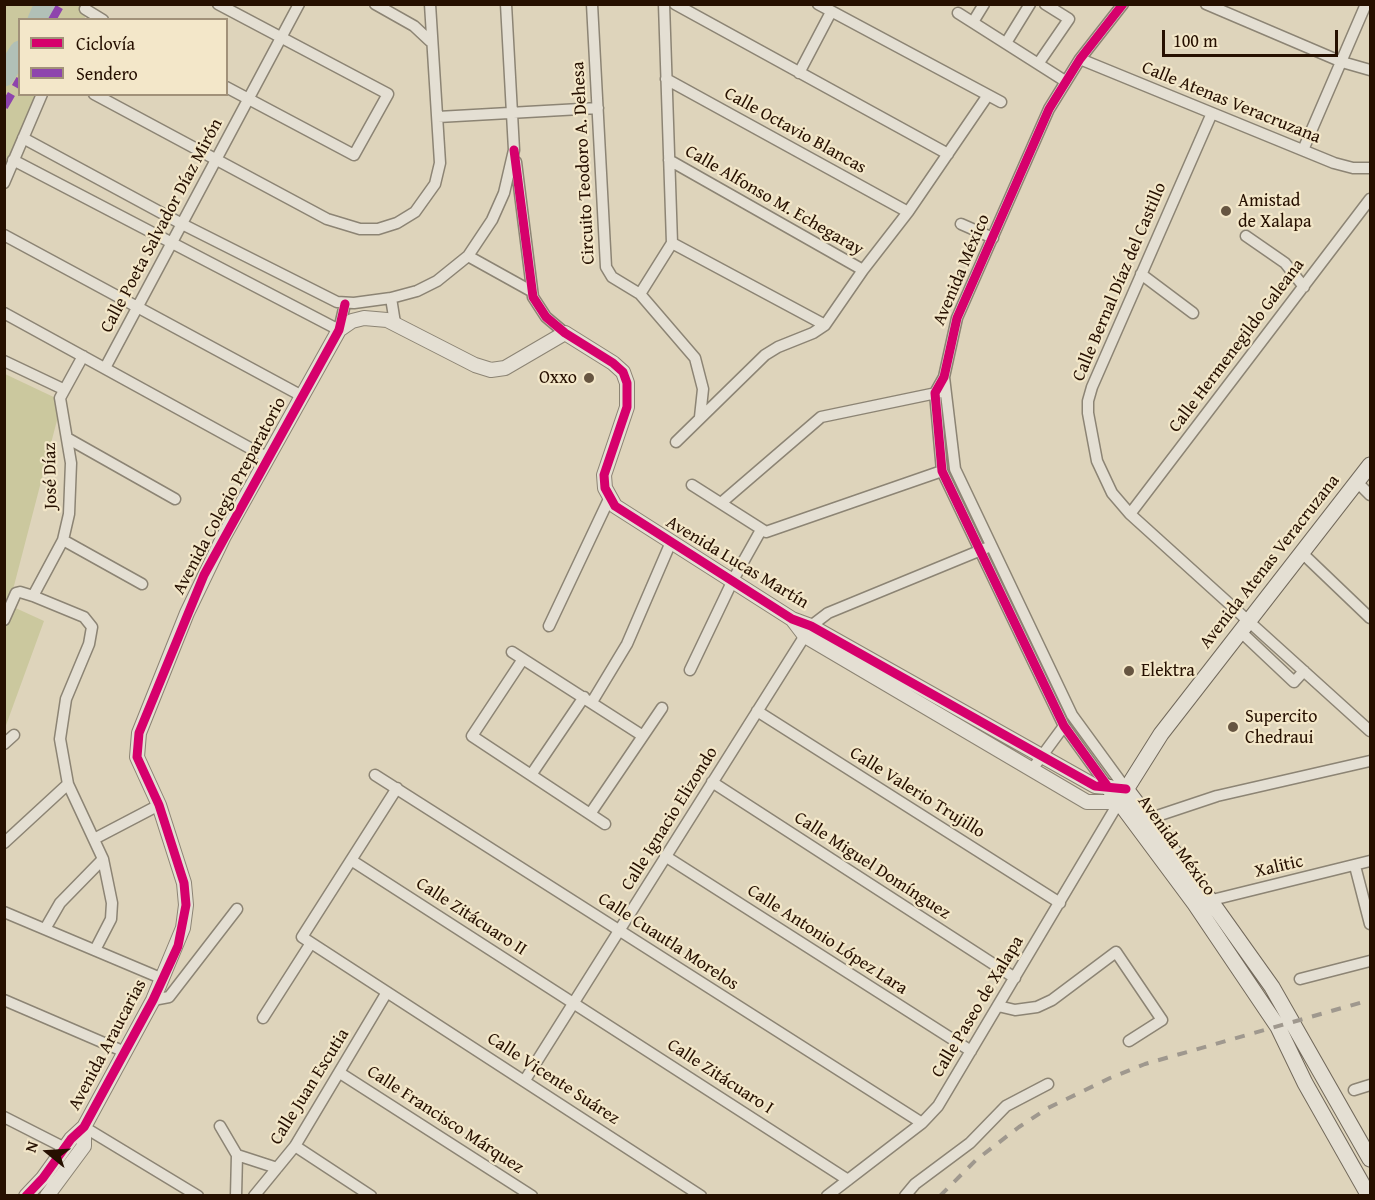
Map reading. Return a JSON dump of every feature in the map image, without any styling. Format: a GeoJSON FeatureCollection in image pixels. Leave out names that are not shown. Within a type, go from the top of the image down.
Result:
{"type":"FeatureCollection","features":[{"type":"Feature","properties":{"kind":"main road","name":"Avenida Atenas Veracruzana"},"geometry":{"type":"LineString","coordinates":[[1123,795],[1161,734],[1371,465]]}},
{"type":"Feature","properties":{"kind":"main road","name":"Avenida México"},"geometry":{"type":"LineString","coordinates":[[1108,787],[1123,795],[1203,902],[1272,987],[1371,1159]]}},
{"type":"Feature","properties":{"kind":"main road","name":"Avenida México"},"geometry":{"type":"LineString","coordinates":[[1203,902],[1278,1027],[1305,1083],[1369,1196]]}},
{"type":"Feature","properties":{"kind":"main road"},"geometry":{"type":"LineString","coordinates":[[1305,1083],[1323,1075]]}},
{"type":"Feature","properties":{"kind":"street"},"geometry":{"type":"LineString","coordinates":[[218,4],[388,94],[354,155],[228,88]]}},
{"type":"Feature","properties":{"kind":"street","name":"Calle Poeta Salvador Díaz Mirón"},"geometry":{"type":"LineString","coordinates":[[105,368],[299,4]]}},
{"type":"Feature","properties":{"kind":"street"},"geometry":{"type":"LineString","coordinates":[[378,6],[396,4]]}},
{"type":"Feature","properties":{"kind":"street"},"geometry":{"type":"LineString","coordinates":[[98,96],[215,161],[327,219],[360,230],[378,229],[397,224],[415,212],[430,192],[440,163],[430,41],[430,4]]}},
{"type":"Feature","properties":{"kind":"street"},"geometry":{"type":"LineString","coordinates":[[506,4],[514,150],[531,291],[540,311],[565,333],[613,363],[623,372],[627,383],[627,406],[604,475],[609,499],[549,626]]}},
{"type":"Feature","properties":{"kind":"street","name":"Circuito Teodoro A. Dehesa"},"geometry":{"type":"LineString","coordinates":[[592,4],[606,267],[612,277],[640,294],[695,358],[703,389],[700,417]]}},
{"type":"Feature","properties":{"kind":"street"},"geometry":{"type":"LineString","coordinates":[[640,294],[672,243],[664,4]]}},
{"type":"Feature","properties":{"kind":"street"},"geometry":{"type":"LineString","coordinates":[[675,4],[948,154]]}},
{"type":"Feature","properties":{"kind":"street"},"geometry":{"type":"LineString","coordinates":[[818,4],[1001,102]]}},
{"type":"Feature","properties":{"kind":"street"},"geometry":{"type":"LineString","coordinates":[[973,22],[984,4]]}},
{"type":"Feature","properties":{"kind":"street"},"geometry":{"type":"LineString","coordinates":[[1006,43],[1030,4]]}},
{"type":"Feature","properties":{"kind":"street"},"geometry":{"type":"LineString","coordinates":[[1038,64],[1069,19],[1046,4]]}},
{"type":"Feature","properties":{"kind":"street","name":"Avenida México"},"geometry":{"type":"LineString","coordinates":[[1108,787],[1064,726],[942,471],[934,393],[944,377],[953,328],[1049,109],[1080,59],[1123,4]]}},
{"type":"Feature","properties":{"kind":"street"},"geometry":{"type":"LineString","coordinates":[[1206,4],[1342,62],[1371,70]]}},
{"type":"Feature","properties":{"kind":"street"},"geometry":{"type":"LineString","coordinates":[[1303,150],[1366,4]]}},
{"type":"Feature","properties":{"kind":"street"},"geometry":{"type":"LineString","coordinates":[[378,6],[414,26],[430,41]]}},
{"type":"Feature","properties":{"kind":"street"},"geometry":{"type":"LineString","coordinates":[[84,11],[99,18]]}},
{"type":"Feature","properties":{"kind":"street"},"geometry":{"type":"LineString","coordinates":[[799,73],[831,12]]}},
{"type":"Feature","properties":{"kind":"street"},"geometry":{"type":"LineString","coordinates":[[958,12],[1065,81]]}},
{"type":"Feature","properties":{"kind":"street","name":"Calle Atenas Veracruzana"},"geometry":{"type":"LineString","coordinates":[[1080,59],[1303,150],[1353,168],[1371,168]]}},
{"type":"Feature","properties":{"kind":"street","name":"Calle Octavio Blancas"},"geometry":{"type":"LineString","coordinates":[[666,79],[908,212]]}},
{"type":"Feature","properties":{"kind":"street"},"geometry":{"type":"LineString","coordinates":[[676,442],[765,356],[778,347],[813,333],[825,325],[863,270],[908,212],[988,95]]}},
{"type":"Feature","properties":{"kind":"street"},"geometry":{"type":"LineString","coordinates":[[4,183],[41,96]]}},
{"type":"Feature","properties":{"kind":"street"},"geometry":{"type":"LineString","coordinates":[[438,117],[598,108]]}},
{"type":"Feature","properties":{"kind":"street","name":"Calle Bernal Díaz del Castillo"},"geometry":{"type":"LineString","coordinates":[[1212,113],[1088,400],[1097,461],[1104,480],[1130,514],[1245,628],[1294,682],[1304,671],[1371,731]]}},
{"type":"Feature","properties":{"kind":"street"},"geometry":{"type":"LineString","coordinates":[[23,138],[182,224],[345,304],[391,298],[417,291],[437,280],[468,256],[492,220],[504,193],[514,150]]}},
{"type":"Feature","properties":{"kind":"street"},"geometry":{"type":"LineString","coordinates":[[13,160],[339,330],[352,321],[378,318],[395,323],[475,365],[491,370],[505,368],[565,333]]}},
{"type":"Feature","properties":{"kind":"street","name":"Calle Alfonso M. Echegaray"},"geometry":{"type":"LineString","coordinates":[[669,160],[863,270]]}},
{"type":"Feature","properties":{"kind":"street","name":"Calle Hermenegildo Galeana"},"geometry":{"type":"LineString","coordinates":[[1130,514],[1371,199]]}},
{"type":"Feature","properties":{"kind":"street"},"geometry":{"type":"LineString","coordinates":[[961,224],[993,238]]}},
{"type":"Feature","properties":{"kind":"street"},"geometry":{"type":"LineString","coordinates":[[4,235],[302,396]]}},
{"type":"Feature","properties":{"kind":"street"},"geometry":{"type":"LineString","coordinates":[[1246,236],[1285,264],[1304,287]]}},
{"type":"Feature","properties":{"kind":"street"},"geometry":{"type":"LineString","coordinates":[[672,243],[825,325]]}},
{"type":"Feature","properties":{"kind":"street"},"geometry":{"type":"LineString","coordinates":[[468,256],[531,291]]}},
{"type":"Feature","properties":{"kind":"street"},"geometry":{"type":"LineString","coordinates":[[1141,274],[1193,313]]}},
{"type":"Feature","properties":{"kind":"street"},"geometry":{"type":"LineString","coordinates":[[391,298],[395,323]]}},
{"type":"Feature","properties":{"kind":"street","name":"Avenida Colegio Preparatorio"},"geometry":{"type":"LineString","coordinates":[[163,979],[183,928],[186,905],[184,883],[159,805],[136,757],[139,733],[204,575],[339,330],[345,304]]}},
{"type":"Feature","properties":{"kind":"street"},"geometry":{"type":"LineString","coordinates":[[4,313],[268,458]]}},
{"type":"Feature","properties":{"kind":"street"},"geometry":{"type":"LineString","coordinates":[[4,361],[63,389],[83,356]]}},
{"type":"Feature","properties":{"kind":"street","name":"Avenida México"},"geometry":{"type":"LineString","coordinates":[[944,377],[955,469],[1072,715],[1123,795]]}},
{"type":"Feature","properties":{"kind":"street","name":"José Díaz"},"geometry":{"type":"LineString","coordinates":[[33,596],[63,540],[71,499],[67,438],[61,406],[63,389]]}},
{"type":"Feature","properties":{"kind":"street"},"geometry":{"type":"LineString","coordinates":[[721,503],[821,417],[947,391]]}},
{"type":"Feature","properties":{"kind":"street"},"geometry":{"type":"LineString","coordinates":[[67,438],[175,500]]}},
{"type":"Feature","properties":{"kind":"street"},"geometry":{"type":"LineString","coordinates":[[693,485],[761,530],[772,532],[942,471]]}},
{"type":"Feature","properties":{"kind":"street"},"geometry":{"type":"LineString","coordinates":[[1357,482],[1371,495]]}},
{"type":"Feature","properties":{"kind":"street","name":"Avenida Lucas Martín"},"geometry":{"type":"LineString","coordinates":[[609,499],[623,513],[733,580],[808,631],[1037,762],[1095,786],[1108,787]]}},
{"type":"Feature","properties":{"kind":"street"},"geometry":{"type":"LineString","coordinates":[[690,670],[733,580],[761,530]]}},
{"type":"Feature","properties":{"kind":"street"},"geometry":{"type":"LineString","coordinates":[[63,540],[142,584]]}},
{"type":"Feature","properties":{"kind":"street"},"geometry":{"type":"LineString","coordinates":[[531,775],[627,644],[671,542]]}},
{"type":"Feature","properties":{"kind":"street"},"geometry":{"type":"LineString","coordinates":[[808,631],[828,613],[991,546]]}},
{"type":"Feature","properties":{"kind":"street"},"geometry":{"type":"LineString","coordinates":[[1301,552],[1371,618]]}},
{"type":"Feature","properties":{"kind":"street"},"geometry":{"type":"LineString","coordinates":[[4,620],[16,593],[20,592],[84,617],[92,627],[89,644],[66,699],[62,719],[61,749],[68,784],[102,859],[113,911],[95,950]]}},
{"type":"Feature","properties":{"kind":"street","name":"Calle Ignacio Elizondo"},"geometry":{"type":"LineString","coordinates":[[525,1080],[808,631]]}},
{"type":"Feature","properties":{"kind":"street"},"geometry":{"type":"LineString","coordinates":[[512,652],[643,736]]}},
{"type":"Feature","properties":{"kind":"street"},"geometry":{"type":"LineString","coordinates":[[523,659],[472,736],[605,824]]}},
{"type":"Feature","properties":{"kind":"street"},"geometry":{"type":"LineString","coordinates":[[590,814],[662,708]]}},
{"type":"Feature","properties":{"kind":"street","name":"Calle Valerio Trujillo"},"geometry":{"type":"LineString","coordinates":[[757,711],[1060,903]]}},
{"type":"Feature","properties":{"kind":"street"},"geometry":{"type":"LineString","coordinates":[[1037,762],[1064,726]]}},
{"type":"Feature","properties":{"kind":"street"},"geometry":{"type":"LineString","coordinates":[[4,744],[14,735]]}},
{"type":"Feature","properties":{"kind":"street"},"geometry":{"type":"LineString","coordinates":[[1142,822],[1217,796],[1371,761]]}},
{"type":"Feature","properties":{"kind":"street","name":"Avenida Lucas Martín"},"geometry":{"type":"LineString","coordinates":[[1037,762],[1087,802],[1123,795]]}},
{"type":"Feature","properties":{"kind":"street","name":"Calle Cuautla Morelos"},"geometry":{"type":"LineString","coordinates":[[375,775],[922,1123]]}},
{"type":"Feature","properties":{"kind":"street","name":"Calle Miguel Domínguez"},"geometry":{"type":"LineString","coordinates":[[712,782],[1015,978]]}},
{"type":"Feature","properties":{"kind":"street"},"geometry":{"type":"LineString","coordinates":[[4,843],[68,784]]}},
{"type":"Feature","properties":{"kind":"street"},"geometry":{"type":"LineString","coordinates":[[264,1018],[351,860],[398,788]]}},
{"type":"Feature","properties":{"kind":"street","name":"Calle Paseo de Xalapa"},"geometry":{"type":"LineString","coordinates":[[827,1196],[922,1123],[938,1106],[1123,795]]}},
{"type":"Feature","properties":{"kind":"street"},"geometry":{"type":"LineString","coordinates":[[94,839],[159,805]]}},
{"type":"Feature","properties":{"kind":"street","name":"Calle Antonio López Lara"},"geometry":{"type":"LineString","coordinates":[[666,856],[971,1051]]}},
{"type":"Feature","properties":{"kind":"street"},"geometry":{"type":"LineString","coordinates":[[45,929],[60,903],[102,859]]}},
{"type":"Feature","properties":{"kind":"street","name":"Calle Zitácuaro II"},"geometry":{"type":"LineString","coordinates":[[351,860],[573,1002]]}},
{"type":"Feature","properties":{"kind":"street","name":"Xalitic"},"geometry":{"type":"LineString","coordinates":[[1203,902],[1371,861]]}},
{"type":"Feature","properties":{"kind":"street"},"geometry":{"type":"LineString","coordinates":[[1355,866],[1371,924]]}},
{"type":"Feature","properties":{"kind":"street"},"geometry":{"type":"LineString","coordinates":[[153,1000],[169,997],[237,909]]}},
{"type":"Feature","properties":{"kind":"street"},"geometry":{"type":"LineString","coordinates":[[4,912],[163,979]]}},
{"type":"Feature","properties":{"kind":"street","name":"Calle Vicente Suárez"},"geometry":{"type":"LineString","coordinates":[[306,940],[525,1080],[686,1191],[701,1196]]}},
{"type":"Feature","properties":{"kind":"street"},"geometry":{"type":"LineString","coordinates":[[998,1006],[1015,1011],[1037,1007],[1052,1000],[1116,952],[1162,1020],[1129,1041]]}},
{"type":"Feature","properties":{"kind":"street"},"geometry":{"type":"LineString","coordinates":[[1300,979],[1371,961]]}},
{"type":"Feature","properties":{"kind":"street","name":"Avenida Araucarias"},"geometry":{"type":"LineString","coordinates":[[38,1193],[65,1148],[84,1127],[163,979]]}},
{"type":"Feature","properties":{"kind":"street","name":"Calle Juan Escutia"},"geometry":{"type":"LineString","coordinates":[[254,1196],[295,1146],[387,992]]}},
{"type":"Feature","properties":{"kind":"street"},"geometry":{"type":"LineString","coordinates":[[4,1000],[125,1052]]}},
{"type":"Feature","properties":{"kind":"street","name":"Calle Zitácuaro I"},"geometry":{"type":"LineString","coordinates":[[573,1002],[848,1180]]}},
{"type":"Feature","properties":{"kind":"street","name":"Calle Francisco Márquez"},"geometry":{"type":"LineString","coordinates":[[340,1073],[532,1196]]}},
{"type":"Feature","properties":{"kind":"street"},"geometry":{"type":"LineString","coordinates":[[905,1196],[915,1184],[970,1143],[1006,1106],[1048,1084]]}},
{"type":"Feature","properties":{"kind":"street"},"geometry":{"type":"LineString","coordinates":[[1354,1090],[1371,1084]]}},
{"type":"Feature","properties":{"kind":"street"},"geometry":{"type":"LineString","coordinates":[[4,1118],[65,1148]]}},
{"type":"Feature","properties":{"kind":"street"},"geometry":{"type":"LineString","coordinates":[[220,1126],[237,1155],[236,1196]]}},
{"type":"Feature","properties":{"kind":"street"},"geometry":{"type":"LineString","coordinates":[[84,1127],[198,1196]]}},
{"type":"Feature","properties":{"kind":"street","name":"Avenida Araucarias"},"geometry":{"type":"LineString","coordinates":[[38,1193],[84,1146],[84,1127]]}},
{"type":"Feature","properties":{"kind":"street"},"geometry":{"type":"LineString","coordinates":[[295,1146],[371,1196]]}},
{"type":"Feature","properties":{"kind":"street"},"geometry":{"type":"LineString","coordinates":[[237,1155],[278,1168]]}},
{"type":"Feature","properties":{"kind":"shaded area"},"geometry":{"type":"Polygon","coordinates":[[[5,5],[92,5],[85,18],[18,18],[18,96],[43,96],[5,170],[5,5]]]}},
{"type":"Feature","properties":{"kind":"shaded area"},"geometry":{"type":"Polygon","coordinates":[[[5,374],[62,401],[9,605],[44,621],[5,728],[5,374]]]}},
{"type":"Feature","properties":{"kind":"waterway"},"geometry":{"type":"LineString","coordinates":[[39,18],[45,4]]}},
{"type":"Feature","properties":{"kind":"waterway"},"geometry":{"type":"LineString","coordinates":[[4,76],[18,54]]}},
{"type":"Feature","properties":{"kind":"railway"},"geometry":{"type":"LineString","coordinates":[[940,1196],[976,1160],[1019,1127],[1048,1108],[1110,1078],[1145,1064],[1370,1000]]}},
{"type":"Feature","properties":{"kind":"marked path"},"geometry":{"type":"LineString","coordinates":[[53,18],[61,4]]}},
{"type":"Feature","properties":{"kind":"marked path"},"geometry":{"type":"LineString","coordinates":[[4,107],[18,82]]}},
{"type":"Feature","properties":{"kind":"cycle path"},"geometry":{"type":"LineString","coordinates":[[1108,787],[1064,726],[942,471],[935,393],[944,377],[957,318],[1049,109],[1080,59],[1123,4]]}},
{"type":"Feature","properties":{"kind":"cycle path"},"geometry":{"type":"LineString","coordinates":[[514,150],[533,297],[546,317],[565,333],[613,363],[623,372],[627,383],[627,407],[604,475],[605,488],[615,506],[792,619],[811,626],[1095,786],[1126,789]]}},
{"type":"Feature","properties":{"kind":"cycle path"},"geometry":{"type":"LineString","coordinates":[[26,1196],[43,1178],[71,1139],[84,1127],[153,1000],[178,946],[186,905],[184,883],[159,805],[137,757],[139,733],[204,575],[339,330],[345,304]]}},
{"type":"Feature","properties":{"kind":"place","name":"Amistad de Xalapa"},"geometry":{"type":"Point","coordinates":[1226,211]}},
{"type":"Feature","properties":{"kind":"place","name":"Oxxo"},"geometry":{"type":"Point","coordinates":[589,378]}},
{"type":"Feature","properties":{"kind":"place","name":"Elektra"},"geometry":{"type":"Point","coordinates":[1129,671]}},
{"type":"Feature","properties":{"kind":"place","name":"Supercito Chedraui"},"geometry":{"type":"Point","coordinates":[1233,727]}}]}
